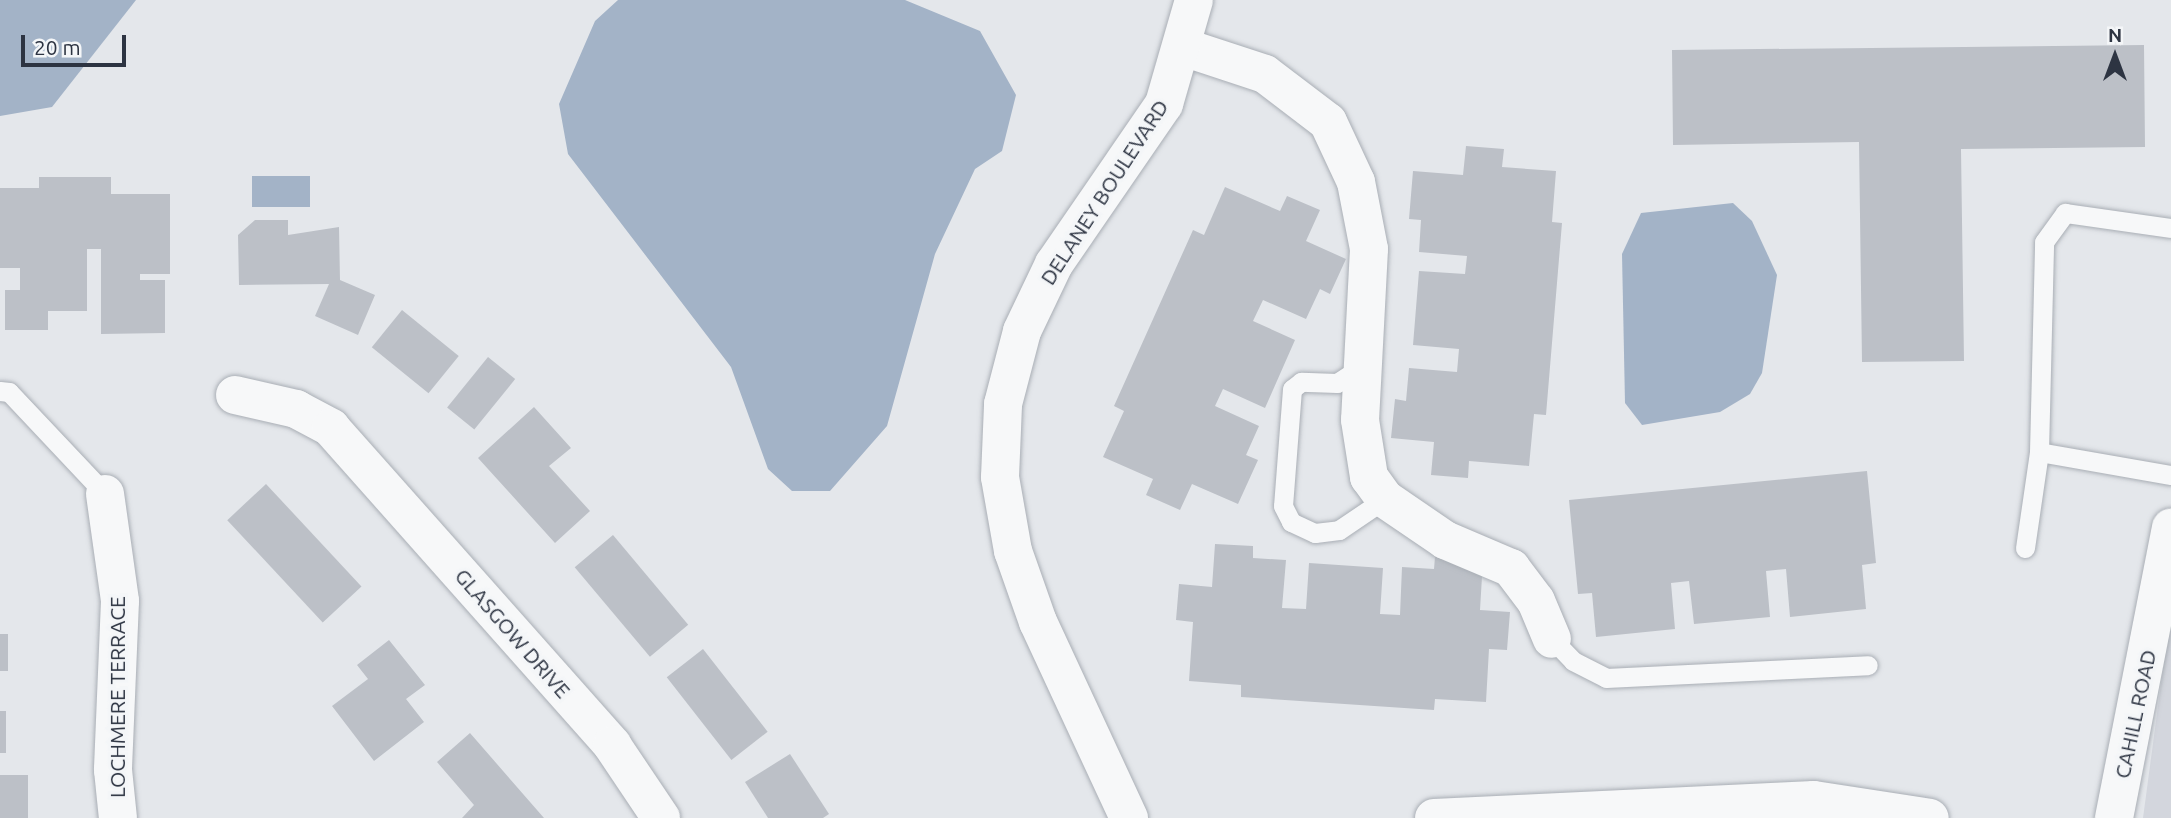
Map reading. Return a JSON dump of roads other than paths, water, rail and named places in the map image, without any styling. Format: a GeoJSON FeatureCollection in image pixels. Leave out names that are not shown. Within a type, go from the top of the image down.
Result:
{"type":"FeatureCollection","features":[{"type":"Feature","properties":{"kind":"street","name":"DELANEY BOULEVARD"},"geometry":{"type":"LineString","coordinates":[[1129,818],[1038,622],[1013,551],[1000,477],[1003,404],[1022,331],[1054,264],[1164,104],[1183,47],[1194,0]]}},
{"type":"Feature","properties":{"kind":"street"},"geometry":{"type":"LineString","coordinates":[[1183,47],[1265,74],[1328,122],[1356,182],[1369,249],[1360,448],[1385,499],[1445,540],[1511,568],[1536,601],[1552,639]]}},
{"type":"Feature","properties":{"kind":"street","name":"GLASGOW DRIVE"},"geometry":{"type":"LineString","coordinates":[[235,395],[296,409],[331,428],[612,746],[661,818]]}},
{"type":"Feature","properties":{"kind":"street","name":"LOCHMERE TERRACE"},"geometry":{"type":"LineString","coordinates":[[105,494],[120,601],[113,770],[118,818]]}},
{"type":"Feature","properties":{"kind":"street","name":"CAHILL ROAD"},"geometry":{"type":"LineString","coordinates":[[2114,818],[2164,617],[2171,528]]}},
{"type":"Feature","properties":{"kind":"street"},"geometry":{"type":"LineString","coordinates":[[1434,818],[1590,815],[1814,800],[1930,818]]}},
{"type":"Feature","properties":{"kind":"lane"},"geometry":{"type":"LineString","coordinates":[[2025,548],[2039,452],[2044,242],[2065,213],[2171,228]]}},
{"type":"Feature","properties":{"kind":"lane"},"geometry":{"type":"LineString","coordinates":[[1363,366],[1338,383],[1301,383],[1292,389],[1283,506],[1291,522],[1315,533],[1339,530],[1385,499]]}},
{"type":"Feature","properties":{"kind":"lane"},"geometry":{"type":"LineString","coordinates":[[0,391],[9,392],[105,494]]}},
{"type":"Feature","properties":{"kind":"lane"},"geometry":{"type":"LineString","coordinates":[[2039,452],[2171,475]]}},
{"type":"Feature","properties":{"kind":"lane"},"geometry":{"type":"LineString","coordinates":[[1552,639],[1573,661],[1606,678],[1868,665]]}},
{"type":"Feature","properties":{"kind":"water"},"geometry":{"type":"Polygon","coordinates":[[[0,0],[136,0],[52,107],[0,116],[0,0]]]}},
{"type":"Feature","properties":{"kind":"water"},"geometry":{"type":"Polygon","coordinates":[[[618,0],[905,0],[980,31],[1016,95],[1002,151],[975,169],[935,254],[887,426],[830,491],[792,491],[768,469],[731,367],[568,154],[559,104],[595,21],[618,0]]]}},
{"type":"Feature","properties":{"kind":"water"},"geometry":{"type":"Polygon","coordinates":[[[252,176],[310,176],[310,207],[252,207],[252,176]]]}},
{"type":"Feature","properties":{"kind":"water"},"geometry":{"type":"Polygon","coordinates":[[[1733,203],[1752,221],[1777,275],[1762,373],[1750,394],[1720,412],[1642,425],[1625,403],[1622,254],[1641,213],[1733,203]]]}}]}
